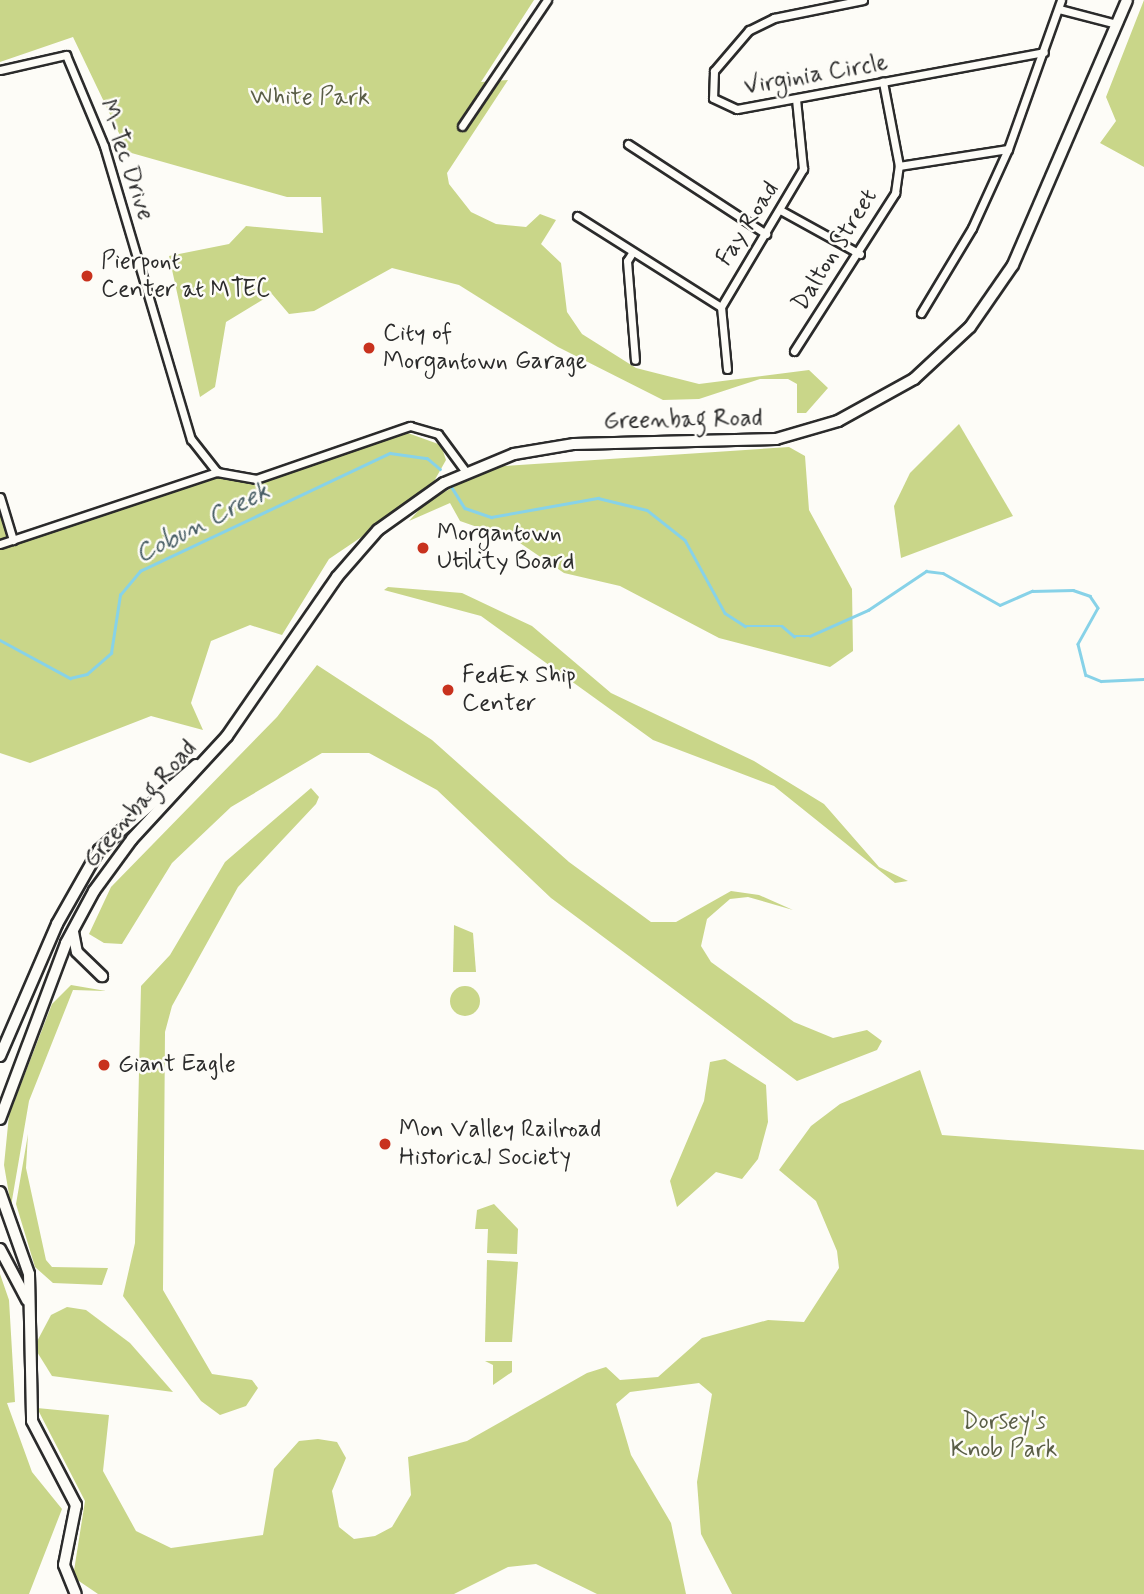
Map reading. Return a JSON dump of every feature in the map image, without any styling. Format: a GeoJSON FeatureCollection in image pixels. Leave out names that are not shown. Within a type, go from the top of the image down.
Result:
{"type":"FeatureCollection","features":[{"type":"Feature","properties":{"kind":"main road","name":"Greenbag Road"},"geometry":{"type":"LineString","coordinates":[[0,1119],[73,930],[112,864],[216,749],[359,550],[402,510],[466,472],[573,443],[776,439],[838,421],[914,379],[970,327],[1013,265],[1127,0]]}},
{"type":"Feature","properties":{"kind":"main road","name":"Greenbag Road"},"geometry":{"type":"LineString","coordinates":[[0,1056],[57,924],[99,850],[216,749]]}},
{"type":"Feature","properties":{"kind":"main road"},"geometry":{"type":"LineString","coordinates":[[73,930],[77,952],[102,976]]}},
{"type":"Feature","properties":{"kind":"main road"},"geometry":{"type":"LineString","coordinates":[[0,1192],[29,1274],[29,1400],[38,1438],[76,1505],[64,1565],[76,1594]]}},
{"type":"Feature","properties":{"kind":"main road"},"geometry":{"type":"LineString","coordinates":[[0,1249],[27,1300]]}},
{"type":"Feature","properties":{"kind":"street"},"geometry":{"type":"LineString","coordinates":[[463,126],[547,0]]}},
{"type":"Feature","properties":{"kind":"street","name":"Virginia Circle"},"geometry":{"type":"LineString","coordinates":[[863,0],[761,23],[729,49],[712,80],[713,98],[726,108],[796,99],[1044,52]]}},
{"type":"Feature","properties":{"kind":"street"},"geometry":{"type":"LineString","coordinates":[[921,313],[972,228],[1008,149],[1060,4],[1116,24]]}},
{"type":"Feature","properties":{"kind":"street","name":"M-Tec Drive"},"geometry":{"type":"LineString","coordinates":[[0,70],[66,55],[104,146],[191,439],[217,472]]}},
{"type":"Feature","properties":{"kind":"street","name":"Dalton Street"},"geometry":{"type":"LineString","coordinates":[[794,351],[885,216],[899,166],[883,82]]}},
{"type":"Feature","properties":{"kind":"street","name":"Fay Road"},"geometry":{"type":"LineString","coordinates":[[721,307],[782,211],[804,158],[796,99]]}},
{"type":"Feature","properties":{"kind":"street"},"geometry":{"type":"LineString","coordinates":[[628,144],[766,234]]}},
{"type":"Feature","properties":{"kind":"street"},"geometry":{"type":"LineString","coordinates":[[899,166],[1008,149]]}},
{"type":"Feature","properties":{"kind":"street"},"geometry":{"type":"LineString","coordinates":[[782,211],[860,254]]}},
{"type":"Feature","properties":{"kind":"street"},"geometry":{"type":"LineString","coordinates":[[577,216],[721,307],[727,369]]}},
{"type":"Feature","properties":{"kind":"street"},"geometry":{"type":"LineString","coordinates":[[632,253],[627,261],[635,360]]}},
{"type":"Feature","properties":{"kind":"street"},"geometry":{"type":"LineString","coordinates":[[0,544],[217,472],[256,479],[410,426],[438,434],[466,472]]}},
{"type":"Feature","properties":{"kind":"street"},"geometry":{"type":"LineString","coordinates":[[0,497],[13,540]]}},
{"type":"Feature","properties":{"kind":"green space","name":"White Park"},"geometry":{"type":"Polygon","coordinates":[[[0,0],[534,0],[481,82],[508,80],[447,173],[449,184],[471,212],[496,224],[526,227],[540,214],[556,220],[541,244],[561,263],[567,312],[582,334],[636,368],[699,384],[809,370],[828,388],[806,413],[797,413],[797,384],[788,379],[760,379],[699,399],[663,400],[558,347],[459,285],[392,268],[314,311],[289,314],[272,294],[226,322],[215,387],[200,397],[169,256],[229,244],[246,226],[323,233],[321,197],[287,197],[128,152],[73,37],[0,62],[0,0]]]}},
{"type":"Feature","properties":{"kind":"green space"},"geometry":{"type":"Polygon","coordinates":[[[1144,0],[1144,167],[1100,143],[1116,121],[1106,97],[1144,0]]]}},
{"type":"Feature","properties":{"kind":"green space"},"geometry":{"type":"Polygon","coordinates":[[[959,424],[1013,516],[901,558],[894,506],[910,473],[959,424]]]}},
{"type":"Feature","properties":{"kind":"green space"},"geometry":{"type":"Polygon","coordinates":[[[405,432],[441,445],[446,460],[428,492],[329,559],[282,635],[250,625],[211,641],[191,703],[203,730],[151,716],[30,763],[0,753],[0,497],[13,539],[217,472],[243,478],[268,474],[405,432]]]}},
{"type":"Feature","properties":{"kind":"green space"},"geometry":{"type":"Polygon","coordinates":[[[789,447],[805,456],[809,510],[852,589],[853,651],[830,667],[719,638],[620,586],[564,573],[517,541],[460,521],[450,503],[409,521],[426,502],[490,467],[789,447]]]}},
{"type":"Feature","properties":{"kind":"green space"},"geometry":{"type":"Polygon","coordinates":[[[388,587],[462,593],[532,626],[611,693],[754,761],[824,804],[879,867],[908,881],[895,883],[774,786],[653,740],[481,616],[384,590],[388,587]]]}},
{"type":"Feature","properties":{"kind":"green space"},"geometry":{"type":"Polygon","coordinates":[[[317,665],[432,740],[569,862],[651,922],[676,922],[731,891],[759,895],[793,910],[748,897],[730,899],[707,919],[701,946],[711,962],[794,1022],[833,1038],[867,1030],[882,1041],[877,1050],[797,1081],[551,898],[437,790],[369,753],[322,753],[231,807],[172,863],[122,944],[104,943],[89,934],[111,887],[277,717],[317,665]]]}},
{"type":"Feature","properties":{"kind":"green space"},"geometry":{"type":"Polygon","coordinates":[[[311,788],[319,797],[316,804],[238,887],[172,1006],[165,1032],[163,1290],[212,1374],[252,1380],[258,1388],[246,1406],[220,1415],[201,1401],[123,1296],[135,1243],[141,986],[170,955],[225,862],[311,788]]]}},
{"type":"Feature","properties":{"kind":"green space"},"geometry":{"type":"Polygon","coordinates":[[[454,925],[473,933],[476,972],[453,972],[454,925]]]}},
{"type":"Feature","properties":{"kind":"green space"},"geometry":{"type":"Polygon","coordinates":[[[71,985],[106,991],[73,990],[29,1101],[11,1206],[4,1165],[9,1115],[52,1004],[71,985]]]}},
{"type":"Feature","properties":{"kind":"green space"},"geometry":{"type":"Polygon","coordinates":[[[465,986],[476,990],[480,1001],[476,1012],[465,1016],[454,1012],[450,1001],[454,990],[465,986]]]}},
{"type":"Feature","properties":{"kind":"green space"},"geometry":{"type":"Polygon","coordinates":[[[725,1059],[766,1085],[768,1122],[758,1159],[742,1179],[716,1172],[677,1207],[670,1181],[704,1101],[710,1062],[725,1059]]]}},
{"type":"Feature","properties":{"kind":"green space","name":"Dorsey's Knob Park"},"geometry":{"type":"Polygon","coordinates":[[[920,1070],[942,1135],[1144,1150],[1144,1594],[732,1594],[701,1534],[697,1482],[712,1394],[699,1383],[630,1392],[616,1404],[631,1455],[671,1523],[686,1594],[597,1594],[536,1564],[508,1567],[454,1594],[98,1594],[73,1577],[85,1501],[37,1408],[109,1415],[103,1471],[136,1531],[171,1548],[263,1535],[274,1469],[299,1441],[318,1439],[337,1442],[346,1458],[332,1491],[339,1527],[354,1539],[375,1536],[392,1527],[411,1495],[408,1457],[467,1441],[587,1373],[606,1367],[620,1380],[658,1377],[702,1338],[768,1320],[804,1322],[839,1268],[837,1251],[816,1201],[779,1170],[811,1126],[840,1104],[920,1070]]]}},
{"type":"Feature","properties":{"kind":"green space"},"geometry":{"type":"Polygon","coordinates":[[[28,1134],[26,1168],[46,1260],[52,1267],[108,1268],[102,1285],[53,1283],[35,1267],[16,1204],[28,1134]]]}},
{"type":"Feature","properties":{"kind":"green space"},"geometry":{"type":"Polygon","coordinates":[[[494,1204],[518,1229],[517,1254],[487,1253],[488,1229],[475,1229],[477,1210],[494,1204]]]}},
{"type":"Feature","properties":{"kind":"green space"},"geometry":{"type":"Polygon","coordinates":[[[487,1260],[518,1262],[512,1342],[485,1342],[487,1260]]]}},
{"type":"Feature","properties":{"kind":"green space"},"geometry":{"type":"Polygon","coordinates":[[[0,1274],[9,1300],[15,1402],[7,1403],[32,1472],[62,1509],[29,1594],[0,1594],[0,1274]]]}},
{"type":"Feature","properties":{"kind":"green space"},"geometry":{"type":"Polygon","coordinates":[[[67,1307],[86,1310],[130,1343],[173,1392],[52,1376],[34,1347],[51,1315],[67,1307]]]}},
{"type":"Feature","properties":{"kind":"green space"},"geometry":{"type":"Polygon","coordinates":[[[485,1361],[512,1361],[512,1372],[493,1385],[493,1365],[485,1361]]]}},
{"type":"Feature","properties":{"kind":"waterway","name":"Cobun Creek"},"geometry":{"type":"LineString","coordinates":[[0,640],[70,678],[87,674],[111,653],[120,595],[140,571],[390,453],[427,458],[440,469]]}},
{"type":"Feature","properties":{"kind":"waterway","name":"Cobun Creek"},"geometry":{"type":"LineString","coordinates":[[451,486],[465,508],[491,517],[598,498],[647,510],[685,540],[725,613],[745,626],[782,626],[794,636],[810,636],[868,610],[926,571],[943,573],[1000,605],[1032,591],[1073,590],[1090,596],[1098,608],[1078,644],[1086,675],[1101,681],[1144,679]]}},
{"type":"Feature","properties":{"kind":"place","name":"Pierpont Center at MTEC"},"geometry":{"type":"Point","coordinates":[87,276]}},
{"type":"Feature","properties":{"kind":"place","name":"City of Morgantown Garage"},"geometry":{"type":"Point","coordinates":[369,348]}},
{"type":"Feature","properties":{"kind":"place","name":"Morgantown Utility Board"},"geometry":{"type":"Point","coordinates":[423,548]}},
{"type":"Feature","properties":{"kind":"place","name":"FedEx Ship Center"},"geometry":{"type":"Point","coordinates":[448,690]}},
{"type":"Feature","properties":{"kind":"place","name":"Giant Eagle"},"geometry":{"type":"Point","coordinates":[104,1065]}},
{"type":"Feature","properties":{"kind":"place","name":"Mon Valley Railroad Historical Society"},"geometry":{"type":"Point","coordinates":[385,1144]}}]}
